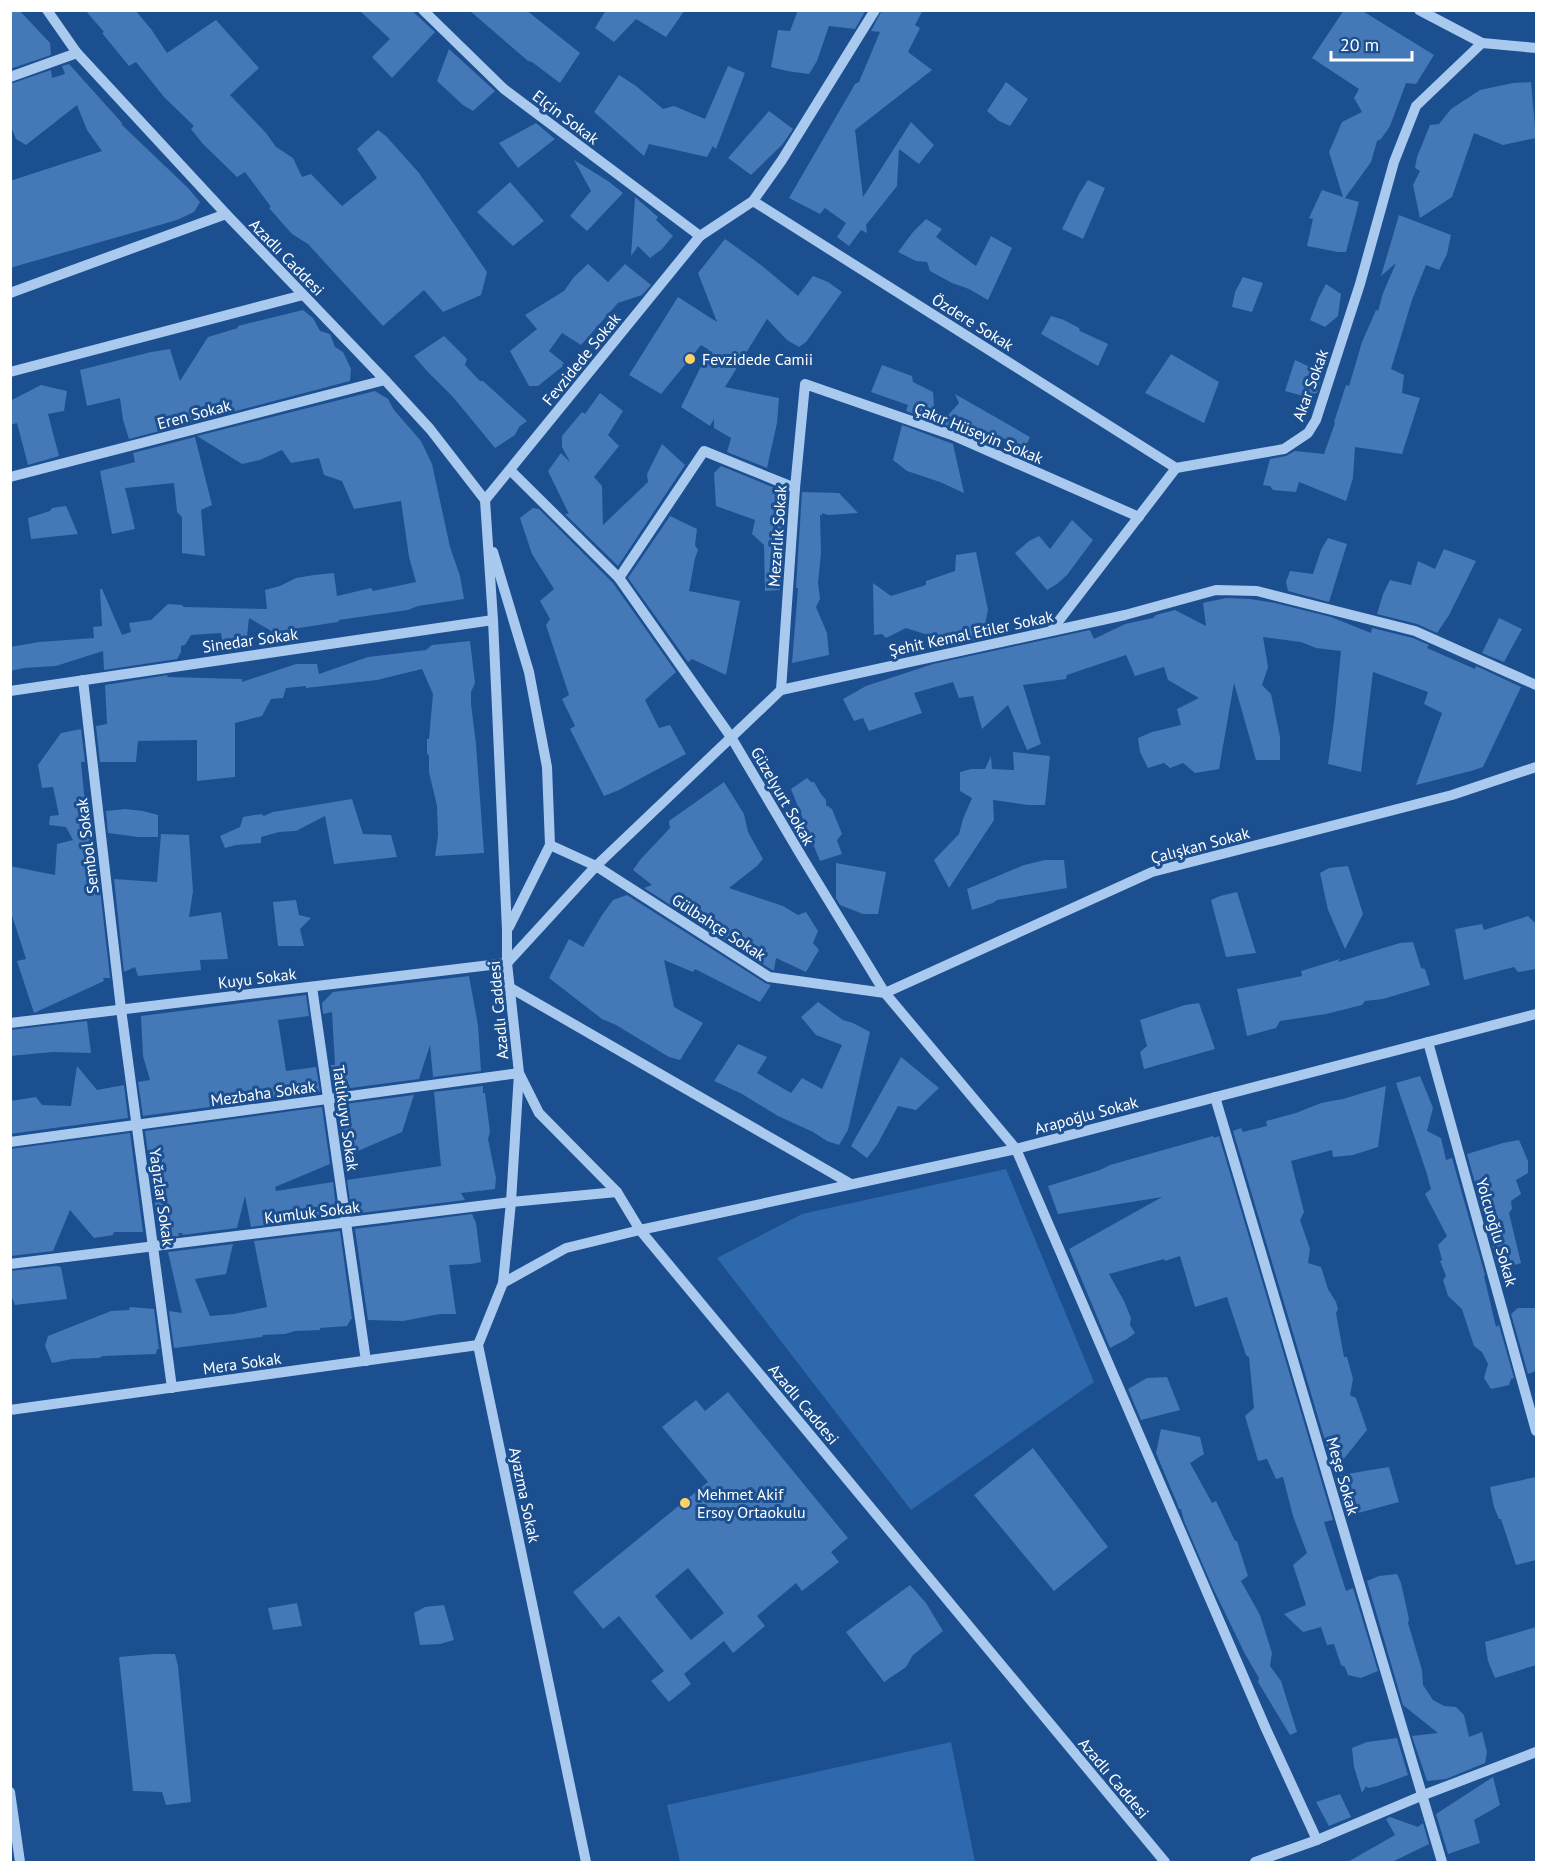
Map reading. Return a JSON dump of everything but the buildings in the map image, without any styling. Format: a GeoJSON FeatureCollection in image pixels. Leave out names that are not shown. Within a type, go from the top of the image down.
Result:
{"type":"FeatureCollection","features":[{"type":"Feature","properties":{"kind":"street","name":"Azadlı Caddesi"},"geometry":{"type":"LineString","coordinates":[[47,10],[77,53],[226,214],[385,380],[429,429],[485,500],[493,620],[509,987],[519,1073],[539,1113],[617,1191],[640,1230],[1165,1863]]}},
{"type":"Feature","properties":{"kind":"street","name":"Elçin Sokak"},"geometry":{"type":"LineString","coordinates":[[423,10],[504,89],[700,236]]}},
{"type":"Feature","properties":{"kind":"street"},"geometry":{"type":"LineString","coordinates":[[753,201],[782,160],[875,10]]}},
{"type":"Feature","properties":{"kind":"street"},"geometry":{"type":"LineString","coordinates":[[1419,10],[1482,43],[1536,48]]}},
{"type":"Feature","properties":{"kind":"street","name":"Akar Sokak"},"geometry":{"type":"LineString","coordinates":[[1176,468],[1284,449],[1308,433],[1316,420],[1360,284],[1394,162],[1416,106],[1482,43]]}},
{"type":"Feature","properties":{"kind":"street"},"geometry":{"type":"LineString","coordinates":[[10,77],[77,53]]}},
{"type":"Feature","properties":{"kind":"street","name":"Fevzidede Sokak"},"geometry":{"type":"LineString","coordinates":[[485,500],[700,236],[753,201]]}},
{"type":"Feature","properties":{"kind":"street","name":"Özdere Sokak"},"geometry":{"type":"LineString","coordinates":[[753,201],[1176,468]]}},
{"type":"Feature","properties":{"kind":"street"},"geometry":{"type":"LineString","coordinates":[[10,293],[226,214]]}},
{"type":"Feature","properties":{"kind":"street"},"geometry":{"type":"LineString","coordinates":[[10,372],[303,295]]}},
{"type":"Feature","properties":{"kind":"street","name":"Eren Sokak"},"geometry":{"type":"LineString","coordinates":[[10,477],[385,380]]}},
{"type":"Feature","properties":{"kind":"street","name":"Mezarlık Sokak"},"geometry":{"type":"LineString","coordinates":[[781,690],[795,488],[805,384]]}},
{"type":"Feature","properties":{"kind":"street","name":"Çakır Hüseyin Sokak"},"geometry":{"type":"LineString","coordinates":[[805,384],[952,435],[1139,518]]}},
{"type":"Feature","properties":{"kind":"street"},"geometry":{"type":"LineString","coordinates":[[619,578],[704,451],[795,488]]}},
{"type":"Feature","properties":{"kind":"street"},"geometry":{"type":"LineString","coordinates":[[1051,631],[1176,468]]}},
{"type":"Feature","properties":{"kind":"street","name":"Güzelyurt Sokak"},"geometry":{"type":"LineString","coordinates":[[510,471],[619,578],[731,737],[885,993],[1016,1149],[1266,1729],[1317,1840]]}},
{"type":"Feature","properties":{"kind":"street","name":"Azadlı Caddesi"},"geometry":{"type":"LineString","coordinates":[[487,531],[529,672],[547,767],[550,845],[507,930]]}},
{"type":"Feature","properties":{"kind":"street","name":"Şehit Kemal Etiler Sokak"},"geometry":{"type":"LineString","coordinates":[[781,690],[1125,615],[1216,590],[1257,591],[1415,631],[1536,685]]}},
{"type":"Feature","properties":{"kind":"street","name":"Sinedar Sokak"},"geometry":{"type":"LineString","coordinates":[[10,691],[493,620]]}},
{"type":"Feature","properties":{"kind":"street","name":"Sembol Sokak"},"geometry":{"type":"LineString","coordinates":[[83,680],[121,1009]]}},
{"type":"Feature","properties":{"kind":"street"},"geometry":{"type":"LineString","coordinates":[[507,963],[596,866],[781,690]]}},
{"type":"Feature","properties":{"kind":"street","name":"Çalışkan Sokak"},"geometry":{"type":"LineString","coordinates":[[885,993],[1152,872],[1452,795],[1536,766]]}},
{"type":"Feature","properties":{"kind":"street","name":"Gülbahçe Sokak"},"geometry":{"type":"LineString","coordinates":[[550,845],[596,866],[769,977],[885,993]]}},
{"type":"Feature","properties":{"kind":"street","name":"Kuyu Sokak"},"geometry":{"type":"LineString","coordinates":[[10,1023],[507,963]]}},
{"type":"Feature","properties":{"kind":"street","name":"Tatlıkuyu Sokak"},"geometry":{"type":"LineString","coordinates":[[312,987],[366,1361]]}},
{"type":"Feature","properties":{"kind":"street"},"geometry":{"type":"LineString","coordinates":[[509,987],[851,1184]]}},
{"type":"Feature","properties":{"kind":"street","name":"Yağızlar Sokak"},"geometry":{"type":"LineString","coordinates":[[121,1009],[172,1388]]}},
{"type":"Feature","properties":{"kind":"street","name":"Arapoğlu Sokak"},"geometry":{"type":"LineString","coordinates":[[640,1230],[1016,1149],[1536,1014]]}},
{"type":"Feature","properties":{"kind":"street","name":"Yolcuoğlu Sokak"},"geometry":{"type":"LineString","coordinates":[[1428,1042],[1536,1431]]}},
{"type":"Feature","properties":{"kind":"street"},"geometry":{"type":"LineString","coordinates":[[478,1345],[503,1283],[519,1073]]}},
{"type":"Feature","properties":{"kind":"street","name":"Mezbaha Sokak"},"geometry":{"type":"LineString","coordinates":[[10,1142],[519,1073]]}},
{"type":"Feature","properties":{"kind":"street","name":"Meşe Sokak"},"geometry":{"type":"LineString","coordinates":[[1215,1097],[1442,1863]]}},
{"type":"Feature","properties":{"kind":"street","name":"Kumluk Sokak"},"geometry":{"type":"LineString","coordinates":[[10,1264],[510,1202],[617,1191]]}},
{"type":"Feature","properties":{"kind":"street"},"geometry":{"type":"LineString","coordinates":[[503,1283],[566,1248],[640,1230]]}},
{"type":"Feature","properties":{"kind":"street","name":"Mera Sokak"},"geometry":{"type":"LineString","coordinates":[[10,1410],[478,1345]]}},
{"type":"Feature","properties":{"kind":"street","name":"Ayazma Sokak"},"geometry":{"type":"LineString","coordinates":[[478,1345],[586,1863]]}},
{"type":"Feature","properties":{"kind":"street"},"geometry":{"type":"LineString","coordinates":[[1255,1863],[1536,1752]]}},
{"type":"Feature","properties":{"kind":"street"},"geometry":{"type":"LineString","coordinates":[[10,1792],[20,1863]]}},
{"type":"Feature","properties":{"kind":"shaded area"},"geometry":{"type":"Polygon","coordinates":[[[1006,1169],[1094,1382],[911,1510],[717,1258],[802,1214],[1006,1169]]]}},
{"type":"Feature","properties":{"kind":"shaded area"},"geometry":{"type":"Polygon","coordinates":[[[951,1742],[975,1862],[680,1862],[667,1805],[951,1742]]]}},
{"type":"Feature","properties":{"kind":"place","name":"Fevzidede Camii"},"geometry":{"type":"Point","coordinates":[690,359]}},
{"type":"Feature","properties":{"kind":"place","name":"Mehmet Akif Ersoy Ortaokulu"},"geometry":{"type":"Point","coordinates":[685,1503]}}]}
